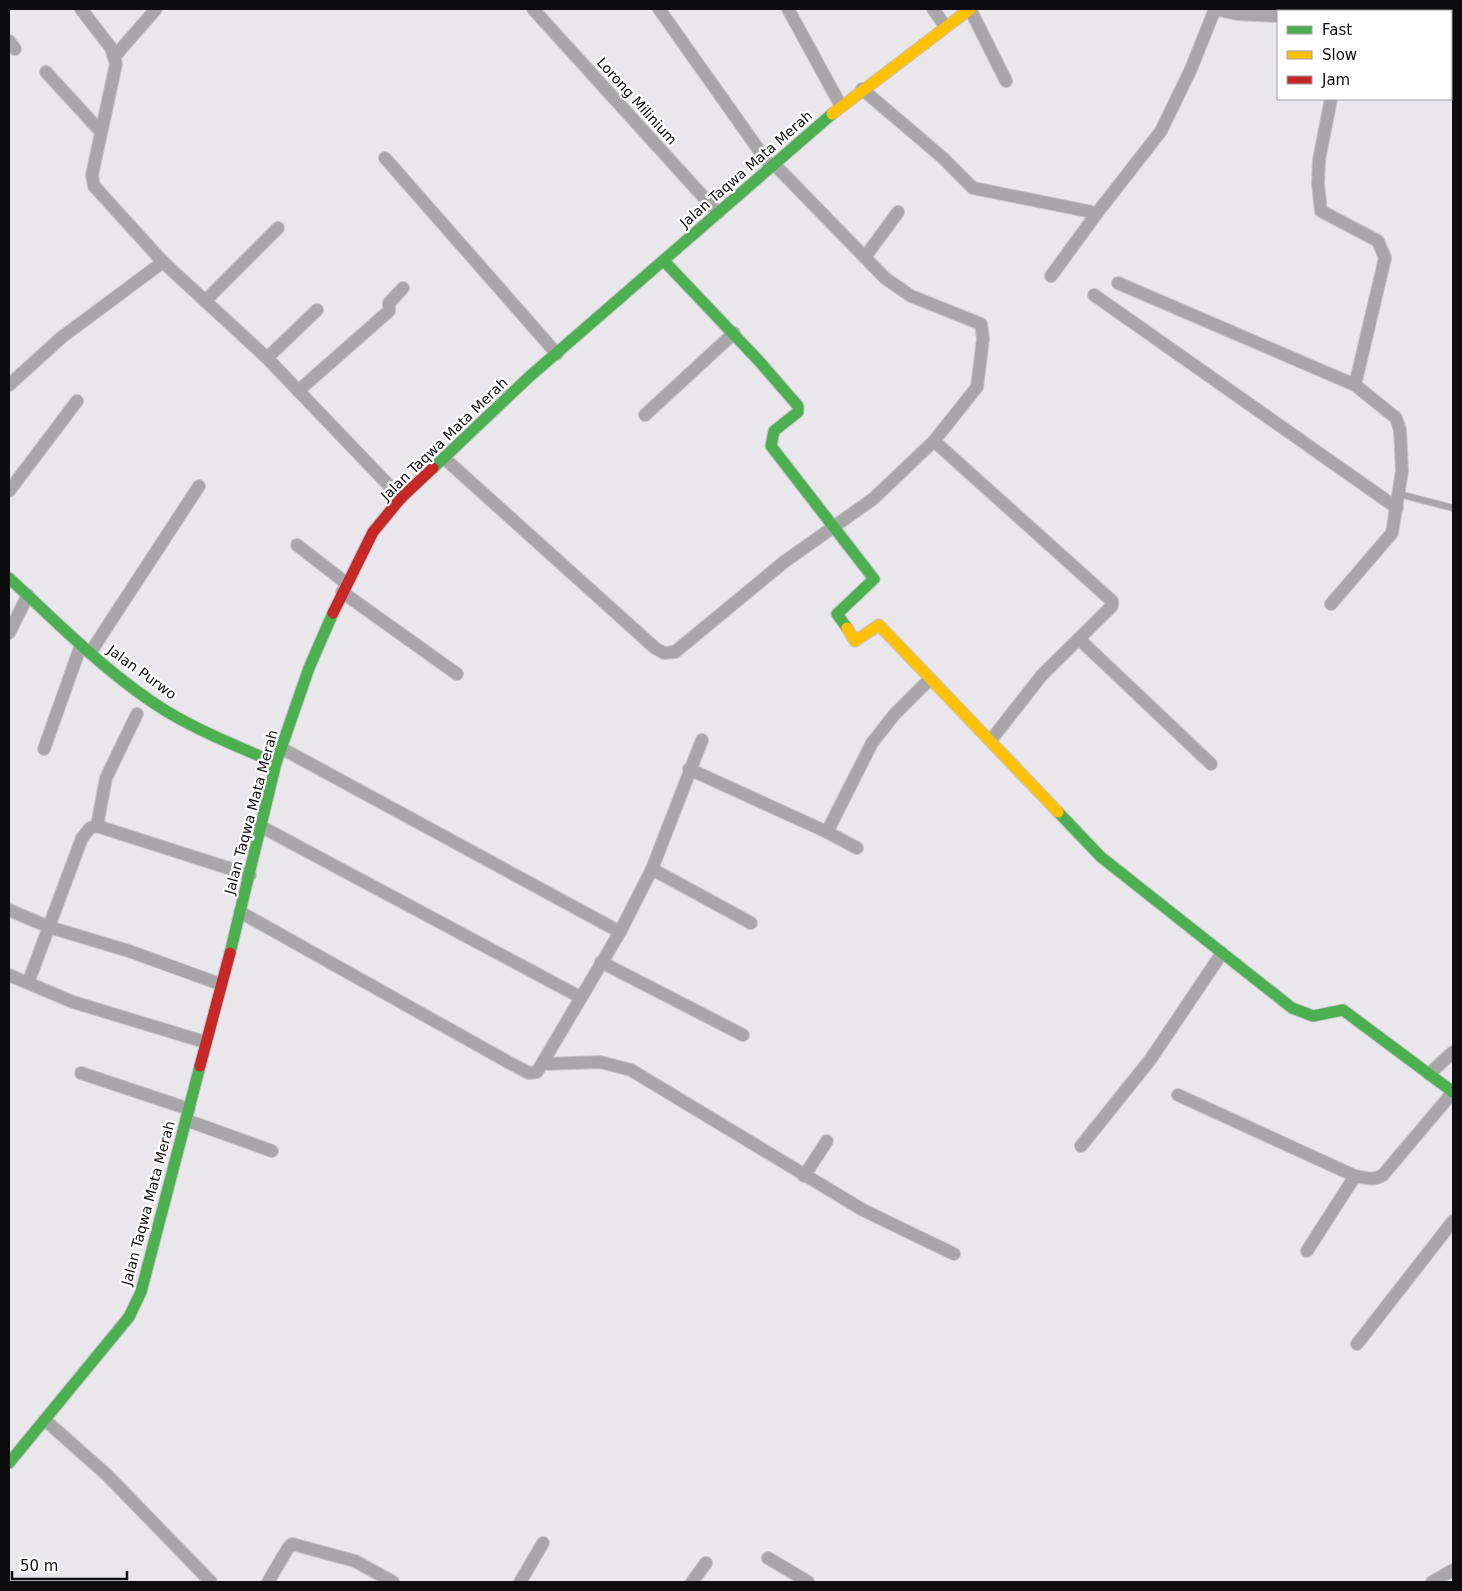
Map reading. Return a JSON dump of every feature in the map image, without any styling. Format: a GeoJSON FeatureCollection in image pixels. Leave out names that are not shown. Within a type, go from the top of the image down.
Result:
{"type":"FeatureCollection","features":[{"type":"Feature","properties":{"kind":"street"},"geometry":{"type":"LineString","coordinates":[[81,9],[115,56],[115,74],[92,175],[94,186],[163,262],[267,358],[402,498]]}},
{"type":"Feature","properties":{"kind":"street"},"geometry":{"type":"LineString","coordinates":[[115,56],[156,9]]}},
{"type":"Feature","properties":{"kind":"street","name":"Lorong Milinium"},"geometry":{"type":"LineString","coordinates":[[533,9],[718,213]]}},
{"type":"Feature","properties":{"kind":"street"},"geometry":{"type":"LineString","coordinates":[[444,458],[648,642],[664,653],[675,652],[784,562],[873,499],[934,441],[977,387],[983,339],[981,324],[911,296],[885,278],[773,166],[660,9]]}},
{"type":"Feature","properties":{"kind":"street"},"geometry":{"type":"LineString","coordinates":[[788,9],[841,106]]}},
{"type":"Feature","properties":{"kind":"street"},"geometry":{"type":"LineString","coordinates":[[933,9],[945,26]]}},
{"type":"Feature","properties":{"kind":"street"},"geometry":{"type":"LineString","coordinates":[[970,9],[1006,81]]}},
{"type":"Feature","properties":{"kind":"street","name":"Jalan Taqwa Mata Merah"},"geometry":{"type":"LineString","coordinates":[[9,1463],[129,1317],[140,1292],[250,875],[276,763],[309,668],[344,587],[374,532],[402,498],[557,354],[841,106],[970,9]]}},
{"type":"Feature","properties":{"kind":"street"},"geometry":{"type":"LineString","coordinates":[[1051,276],[1161,131],[1191,69],[1215,9],[1277,16]]}},
{"type":"Feature","properties":{"kind":"street"},"geometry":{"type":"LineString","coordinates":[[46,72],[101,132]]}},
{"type":"Feature","properties":{"kind":"street"},"geometry":{"type":"LineString","coordinates":[[862,90],[943,158],[973,188],[1008,193],[1097,213]]}},
{"type":"Feature","properties":{"kind":"street"},"geometry":{"type":"LineString","coordinates":[[1331,100],[1319,160],[1318,184],[1321,211],[1378,241],[1383,249],[1385,258],[1355,385]]}},
{"type":"Feature","properties":{"kind":"street"},"geometry":{"type":"LineString","coordinates":[[385,158],[557,354]]}},
{"type":"Feature","properties":{"kind":"street"},"geometry":{"type":"LineString","coordinates":[[865,256],[898,212]]}},
{"type":"Feature","properties":{"kind":"street"},"geometry":{"type":"LineString","coordinates":[[205,301],[278,228]]}},
{"type":"Feature","properties":{"kind":"street"},"geometry":{"type":"LineString","coordinates":[[664,261],[734,333],[798,406],[798,412],[774,431],[771,446],[874,579],[837,614],[855,641],[880,625],[929,680],[991,740],[1101,857],[1292,1008],[1313,1016],[1343,1010],[1453,1092],[1383,1174],[1376,1179],[1356,1176],[1178,1095]]}},
{"type":"Feature","properties":{"kind":"street"},"geometry":{"type":"LineString","coordinates":[[9,385],[62,337],[163,262]]}},
{"type":"Feature","properties":{"kind":"street"},"geometry":{"type":"LineString","coordinates":[[1118,283],[1355,385],[1396,418],[1400,430],[1402,471],[1392,534],[1331,604]]}},
{"type":"Feature","properties":{"kind":"street"},"geometry":{"type":"LineString","coordinates":[[298,391],[389,311],[390,302],[403,288]]}},
{"type":"Feature","properties":{"kind":"street"},"geometry":{"type":"LineString","coordinates":[[1094,295],[1396,508]]}},
{"type":"Feature","properties":{"kind":"street"},"geometry":{"type":"LineString","coordinates":[[267,358],[317,310]]}},
{"type":"Feature","properties":{"kind":"street"},"geometry":{"type":"LineString","coordinates":[[645,415],[734,333]]}},
{"type":"Feature","properties":{"kind":"street"},"geometry":{"type":"LineString","coordinates":[[9,491],[77,401]]}},
{"type":"Feature","properties":{"kind":"street"},"geometry":{"type":"LineString","coordinates":[[934,441],[1112,601],[1112,606],[1042,675],[991,740]]}},
{"type":"Feature","properties":{"kind":"street"},"geometry":{"type":"LineString","coordinates":[[44,750],[86,649],[199,486]]}},
{"type":"Feature","properties":{"kind":"street"},"geometry":{"type":"LineString","coordinates":[[297,546],[344,587],[457,674]]}},
{"type":"Feature","properties":{"kind":"street","name":"Jalan Purwo"},"geometry":{"type":"LineString","coordinates":[[9,578],[86,649],[163,708],[190,724],[276,763]]}},
{"type":"Feature","properties":{"kind":"street"},"geometry":{"type":"LineString","coordinates":[[9,633],[28,595]]}},
{"type":"Feature","properties":{"kind":"street"},"geometry":{"type":"LineString","coordinates":[[1079,639],[1211,764]]}},
{"type":"Feature","properties":{"kind":"street"},"geometry":{"type":"LineString","coordinates":[[827,832],[872,742],[929,680]]}},
{"type":"Feature","properties":{"kind":"street"},"geometry":{"type":"LineString","coordinates":[[97,826],[106,778],[137,714]]}},
{"type":"Feature","properties":{"kind":"street"},"geometry":{"type":"LineString","coordinates":[[240,912],[528,1073],[537,1072],[620,932],[652,869],[689,769],[702,740]]}},
{"type":"Feature","properties":{"kind":"street"},"geometry":{"type":"LineString","coordinates":[[281,748],[620,932]]}},
{"type":"Feature","properties":{"kind":"street"},"geometry":{"type":"LineString","coordinates":[[689,769],[827,832],[857,848]]}},
{"type":"Feature","properties":{"kind":"street"},"geometry":{"type":"LineString","coordinates":[[28,983],[82,838],[90,828],[97,826],[250,875]]}},
{"type":"Feature","properties":{"kind":"street"},"geometry":{"type":"LineString","coordinates":[[260,826],[580,997]]}},
{"type":"Feature","properties":{"kind":"street"},"geometry":{"type":"LineString","coordinates":[[652,869],[751,923]]}},
{"type":"Feature","properties":{"kind":"street"},"geometry":{"type":"LineString","coordinates":[[9,910],[49,927],[129,951],[220,984]]}},
{"type":"Feature","properties":{"kind":"street"},"geometry":{"type":"LineString","coordinates":[[1080,1146],[1150,1060],[1220,951]]}},
{"type":"Feature","properties":{"kind":"street"},"geometry":{"type":"LineString","coordinates":[[601,962],[743,1035]]}},
{"type":"Feature","properties":{"kind":"street"},"geometry":{"type":"LineString","coordinates":[[9,975],[73,1002],[205,1042]]}},
{"type":"Feature","properties":{"kind":"street"},"geometry":{"type":"LineString","coordinates":[[1429,1074],[1453,1052]]}},
{"type":"Feature","properties":{"kind":"street"},"geometry":{"type":"LineString","coordinates":[[543,1064],[600,1062],[631,1070],[863,1210],[954,1254]]}},
{"type":"Feature","properties":{"kind":"street"},"geometry":{"type":"LineString","coordinates":[[82,1073],[188,1114],[272,1151]]}},
{"type":"Feature","properties":{"kind":"street"},"geometry":{"type":"LineString","coordinates":[[804,1176],[828,1141]]}},
{"type":"Feature","properties":{"kind":"street"},"geometry":{"type":"LineString","coordinates":[[1307,1251],[1356,1176]]}},
{"type":"Feature","properties":{"kind":"street"},"geometry":{"type":"LineString","coordinates":[[1357,1344],[1453,1221]]}},
{"type":"Feature","properties":{"kind":"street"},"geometry":{"type":"LineString","coordinates":[[45,1420],[107,1475],[211,1582]]}},
{"type":"Feature","properties":{"kind":"street"},"geometry":{"type":"LineString","coordinates":[[520,1582],[543,1543]]}},
{"type":"Feature","properties":{"kind":"street"},"geometry":{"type":"LineString","coordinates":[[268,1582],[292,1544],[355,1560],[393,1582]]}},
{"type":"Feature","properties":{"kind":"street"},"geometry":{"type":"LineString","coordinates":[[768,1558],[808,1582]]}},
{"type":"Feature","properties":{"kind":"street"},"geometry":{"type":"LineString","coordinates":[[692,1582],[706,1563]]}},
{"type":"Feature","properties":{"kind":"street"},"geometry":{"type":"LineString","coordinates":[[1432,1582],[1453,1570]]}},
{"type":"Feature","properties":{"kind":"lane"},"geometry":{"type":"LineString","coordinates":[[1398,494],[1453,508]]}},
{"type":"Feature","properties":{"kind":"traffic: fast"},"geometry":{"type":"LineString","coordinates":[[433,468],[529,377],[832,114]]}},
{"type":"Feature","properties":{"kind":"traffic: fast"},"geometry":{"type":"LineString","coordinates":[[664,261],[759,361],[798,406],[798,412],[774,431],[771,446],[874,579],[837,614],[847,628]]}},
{"type":"Feature","properties":{"kind":"traffic: fast"},"geometry":{"type":"LineString","coordinates":[[9,578],[104,665],[145,697],[193,726],[276,763]]}},
{"type":"Feature","properties":{"kind":"traffic: fast"},"geometry":{"type":"LineString","coordinates":[[230,953],[276,763],[309,668],[333,613]]}},
{"type":"Feature","properties":{"kind":"traffic: fast"},"geometry":{"type":"LineString","coordinates":[[1058,812],[1101,857],[1292,1008],[1313,1016],[1343,1010],[1453,1092]]}},
{"type":"Feature","properties":{"kind":"traffic: fast"},"geometry":{"type":"LineString","coordinates":[[9,1463],[129,1317],[141,1292],[200,1066]]}},
{"type":"Feature","properties":{"kind":"traffic: slow"},"geometry":{"type":"LineString","coordinates":[[832,114],[970,9]]}},
{"type":"Feature","properties":{"kind":"traffic: slow"},"geometry":{"type":"LineString","coordinates":[[847,628],[855,641],[879,625],[1058,812]]}},
{"type":"Feature","properties":{"kind":"traffic: jam"},"geometry":{"type":"LineString","coordinates":[[333,613],[373,532],[401,498],[433,468]]}},
{"type":"Feature","properties":{"kind":"traffic: jam"},"geometry":{"type":"LineString","coordinates":[[200,1066],[230,953]]}}]}
